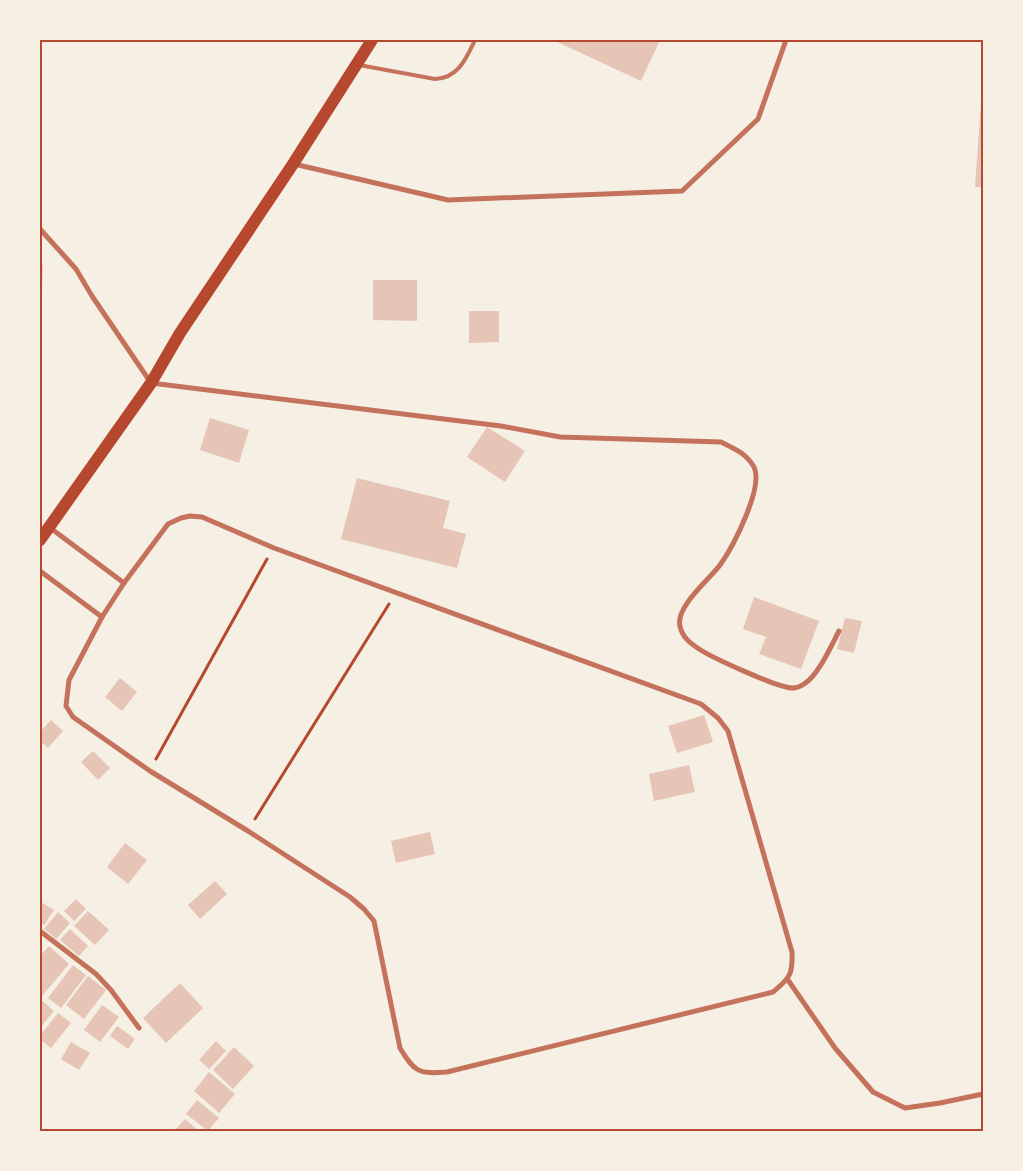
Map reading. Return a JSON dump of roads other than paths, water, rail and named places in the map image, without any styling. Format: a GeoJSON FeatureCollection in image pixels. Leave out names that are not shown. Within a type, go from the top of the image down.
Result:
{"type":"FeatureCollection","features":[{"type":"Feature","properties":{"kind":"main road"},"geometry":{"type":"LineString","coordinates":[[40,539],[150,383],[180,333],[293,164],[372,40]]}},
{"type":"Feature","properties":{"kind":"street"},"geometry":{"type":"LineString","coordinates":[[293,164],[448,200],[682,191],[758,119],[786,40]]}},
{"type":"Feature","properties":{"kind":"street"},"geometry":{"type":"LineString","coordinates":[[40,229],[76,269],[150,383],[501,426],[560,437],[721,442],[742,452],[754,468],[756,484],[744,522],[732,546],[720,566],[683,608],[679,625],[685,638],[700,650],[769,682],[792,688],[804,684],[815,673],[839,631]]}},
{"type":"Feature","properties":{"kind":"street"},"geometry":{"type":"LineString","coordinates":[[202,517],[274,548],[701,704],[718,718],[728,731],[792,952],[793,968],[788,980],[774,992],[447,1072],[425,1074],[411,1066],[400,1048],[374,921],[364,908],[248,831],[150,771],[73,718],[66,706],[69,680],[102,617],[124,583],[168,524],[181,518],[202,517]]}},
{"type":"Feature","properties":{"kind":"street"},"geometry":{"type":"LineString","coordinates":[[49,526],[124,583]]}},
{"type":"Feature","properties":{"kind":"street"},"geometry":{"type":"LineString","coordinates":[[40,571],[102,617]]}},
{"type":"Feature","properties":{"kind":"street"},"geometry":{"type":"LineString","coordinates":[[40,931],[96,974],[111,990],[139,1028]]}},
{"type":"Feature","properties":{"kind":"street"},"geometry":{"type":"LineString","coordinates":[[788,980],[836,1048],[873,1092],[905,1108],[983,1094]]}},
{"type":"Feature","properties":{"kind":"lane"},"geometry":{"type":"LineString","coordinates":[[357,65],[435,79],[445,78],[455,72],[465,61],[475,40]]}}]}
